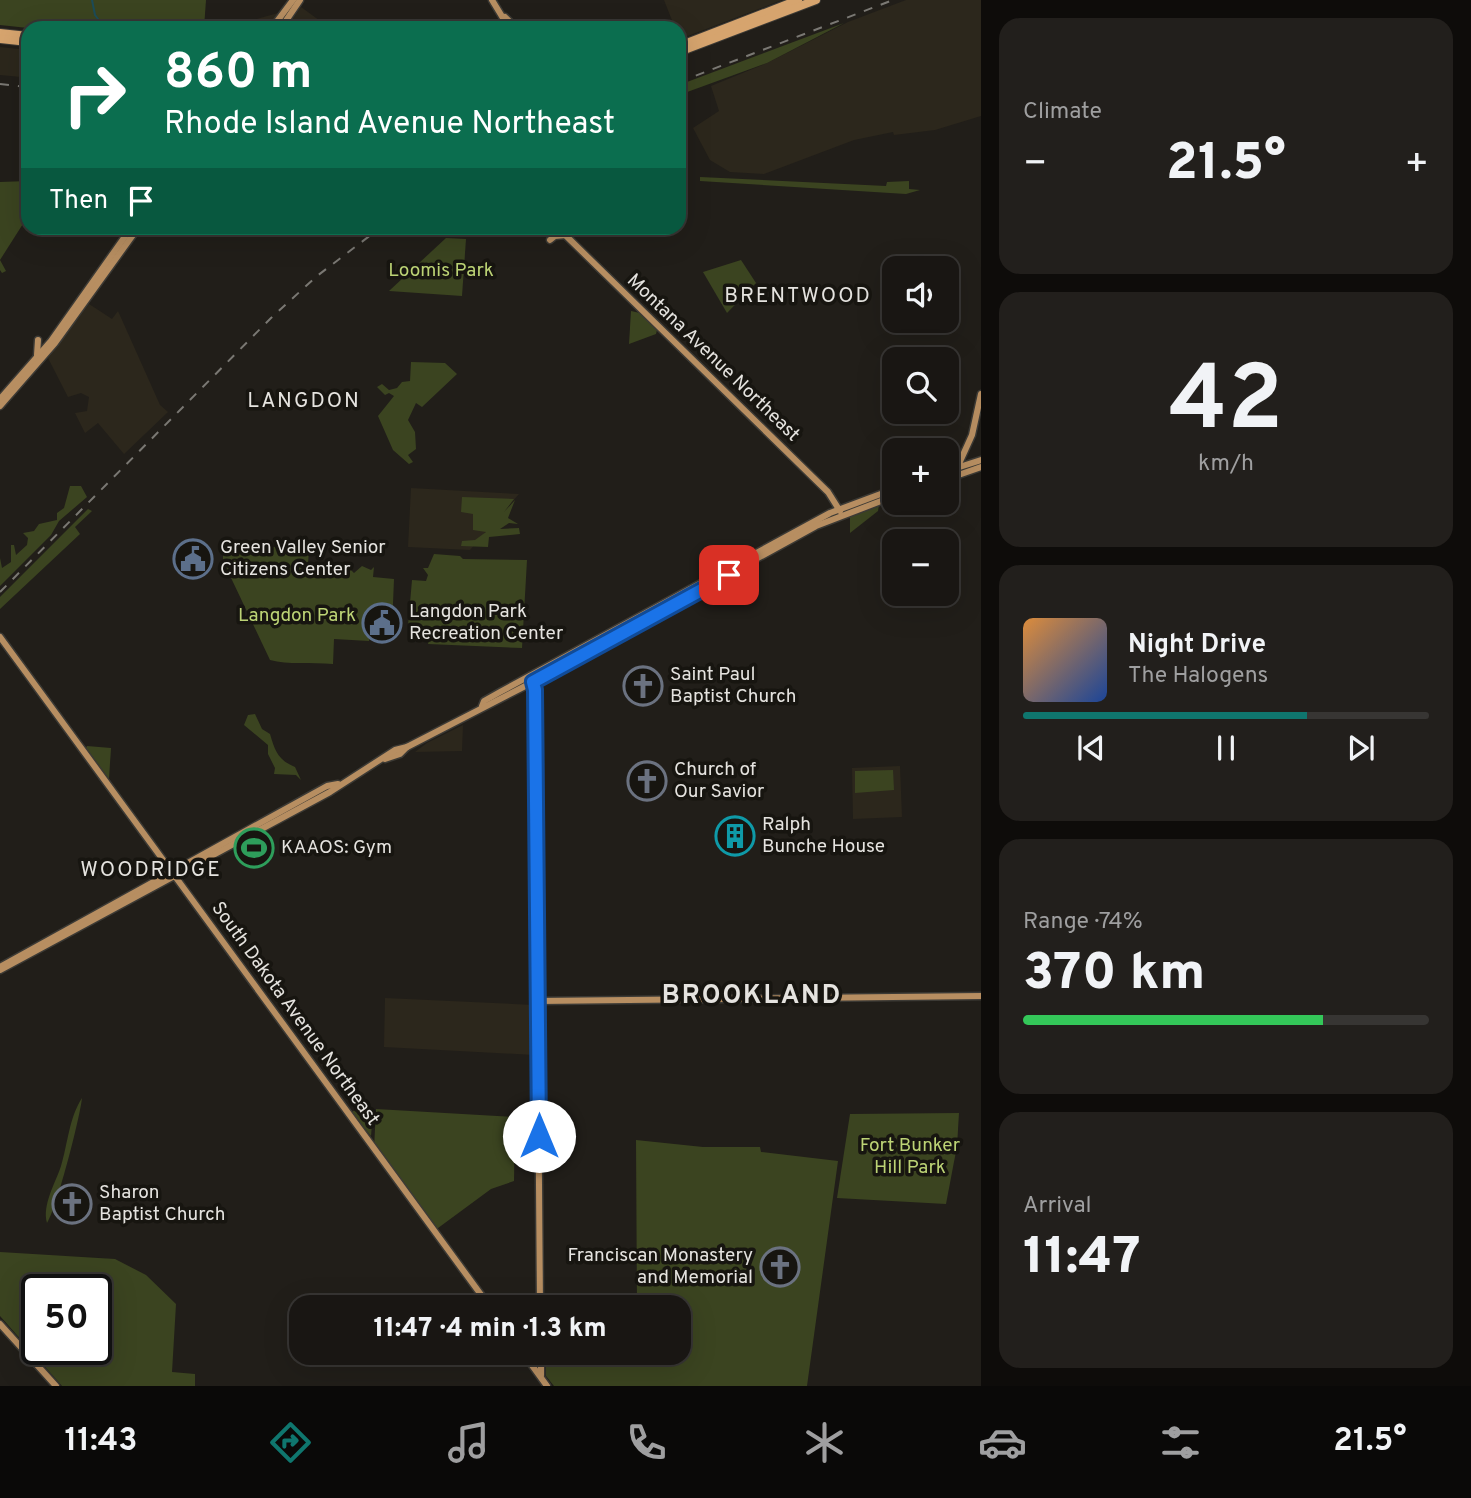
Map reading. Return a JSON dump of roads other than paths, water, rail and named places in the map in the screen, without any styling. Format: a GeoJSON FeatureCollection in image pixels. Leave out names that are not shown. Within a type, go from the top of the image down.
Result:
{"type":"FeatureCollection","features":[{"type":"Feature","properties":{"kind":"highway"},"geometry":{"type":"LineString","coordinates":[[686,43],[798,0]]}},
{"type":"Feature","properties":{"kind":"highway"},"geometry":{"type":"LineString","coordinates":[[686,49],[816,0]]}},
{"type":"Feature","properties":{"kind":"highway"},"geometry":{"type":"LineString","coordinates":[[0,33],[21,35]]}},
{"type":"Feature","properties":{"kind":"highway"},"geometry":{"type":"LineString","coordinates":[[0,39],[21,41]]}},
{"type":"Feature","properties":{"kind":"main road"},"geometry":{"type":"LineString","coordinates":[[277,21],[292,0]]}},
{"type":"Feature","properties":{"kind":"main road"},"geometry":{"type":"LineString","coordinates":[[286,21],[300,0]]}},
{"type":"Feature","properties":{"kind":"main road"},"geometry":{"type":"LineString","coordinates":[[492,0],[505,21]]}},
{"type":"Feature","properties":{"kind":"main road"},"geometry":{"type":"LineString","coordinates":[[501,13],[509,21]]}},
{"type":"Feature","properties":{"kind":"main road"},"geometry":{"type":"LineString","coordinates":[[0,406],[55,344],[127,235]]}},
{"type":"Feature","properties":{"kind":"main road"},"geometry":{"type":"LineString","coordinates":[[0,399],[37,357],[132,235]]}},
{"type":"Feature","properties":{"kind":"main road"},"geometry":{"type":"LineString","coordinates":[[550,240],[555,236],[566,235]]}},
{"type":"Feature","properties":{"kind":"main road","name":"Montana Avenue Northeast"},"geometry":{"type":"LineString","coordinates":[[566,235],[828,492],[841,512]]}},
{"type":"Feature","properties":{"kind":"main road"},"geometry":{"type":"LineString","coordinates":[[37,357],[38,340]]}},
{"type":"Feature","properties":{"kind":"main road"},"geometry":{"type":"LineString","coordinates":[[959,464],[972,435],[981,394]]}},
{"type":"Feature","properties":{"kind":"main road"},"geometry":{"type":"LineString","coordinates":[[959,467],[981,460]]}},
{"type":"Feature","properties":{"kind":"main road"},"geometry":{"type":"LineString","coordinates":[[959,475],[981,467]]}},
{"type":"Feature","properties":{"kind":"main road"},"geometry":{"type":"LineString","coordinates":[[531,679],[711,577],[882,494]]}},
{"type":"Feature","properties":{"kind":"main road"},"geometry":{"type":"LineString","coordinates":[[0,968],[327,786],[340,783],[384,759],[398,756],[407,747],[841,512],[882,500]]}},
{"type":"Feature","properties":{"kind":"main road"},"geometry":{"type":"LineString","coordinates":[[709,568],[711,577]]}},
{"type":"Feature","properties":{"kind":"main road","name":"South Dakota Avenue Northeast"},"geometry":{"type":"LineString","coordinates":[[0,637],[481,1295]]}},
{"type":"Feature","properties":{"kind":"main road"},"geometry":{"type":"LineString","coordinates":[[531,679],[535,690],[540,1295]]}},
{"type":"Feature","properties":{"kind":"main road"},"geometry":{"type":"LineString","coordinates":[[538,1001],[981,996]]}},
{"type":"Feature","properties":{"kind":"main road"},"geometry":{"type":"LineString","coordinates":[[0,1324],[56,1386]]}},
{"type":"Feature","properties":{"kind":"main road"},"geometry":{"type":"LineString","coordinates":[[532,1365],[547,1386]]}},
{"type":"Feature","properties":{"kind":"main road"},"geometry":{"type":"LineString","coordinates":[[541,1365],[541,1377]]}},
{"type":"Feature","properties":{"kind":"waterway"},"geometry":{"type":"LineString","coordinates":[[92,0],[95,15],[100,21]]}},
{"type":"Feature","properties":{"kind":"railway"},"geometry":{"type":"LineString","coordinates":[[686,79],[893,0]]}},
{"type":"Feature","properties":{"kind":"railway"},"geometry":{"type":"LineString","coordinates":[[0,84],[21,86]]}},
{"type":"Feature","properties":{"kind":"railway"},"geometry":{"type":"LineString","coordinates":[[0,592],[271,318],[317,276],[371,235]]}},
{"type":"Feature","properties":{"kind":"place","name":"Green Valley Senior Citizens Center"},"geometry":{"type":"Point","coordinates":[193,559]}},
{"type":"Feature","properties":{"kind":"place","name":"Langdon Park Recreation Center"},"geometry":{"type":"Point","coordinates":[382,623]}},
{"type":"Feature","properties":{"kind":"place","name":"Saint Paul Baptist Church"},"geometry":{"type":"Point","coordinates":[643,686]}},
{"type":"Feature","properties":{"kind":"place","name":"Church of Our Savior"},"geometry":{"type":"Point","coordinates":[647,781]}},
{"type":"Feature","properties":{"kind":"place","name":"Ralph Bunche House"},"geometry":{"type":"Point","coordinates":[735,836]}},
{"type":"Feature","properties":{"kind":"place","name":"KAAOS: Gym"},"geometry":{"type":"Point","coordinates":[254,848]}},
{"type":"Feature","properties":{"kind":"place","name":"Sharon Baptist Church"},"geometry":{"type":"Point","coordinates":[72,1204]}},
{"type":"Feature","properties":{"kind":"place","name":"Franciscan Monastery and Memorial"},"geometry":{"type":"Point","coordinates":[780,1267]}},
{"type":"Feature","properties":{"kind":"district","name":"BRENTWOOD"},"geometry":{"type":"Point","coordinates":[798,296]}},
{"type":"Feature","properties":{"kind":"district","name":"LANGDON"},"geometry":{"type":"Point","coordinates":[304,401]}},
{"type":"Feature","properties":{"kind":"district","name":"WOODRIDGE"},"geometry":{"type":"Point","coordinates":[151,870]}},
{"type":"Feature","properties":{"kind":"district","name":"BROOKLAND"},"geometry":{"type":"Point","coordinates":[752,996]}},
{"type":"Feature","properties":{"kind":"park label","name":"Loomis Park"},"geometry":{"type":"Point","coordinates":[441,271]}},
{"type":"Feature","properties":{"kind":"park label","name":"Langdon Park"},"geometry":{"type":"Point","coordinates":[297,616]}},
{"type":"Feature","properties":{"kind":"park label","name":"Fort Bunker Hill Park"},"geometry":{"type":"Point","coordinates":[910,1157]}}]}
